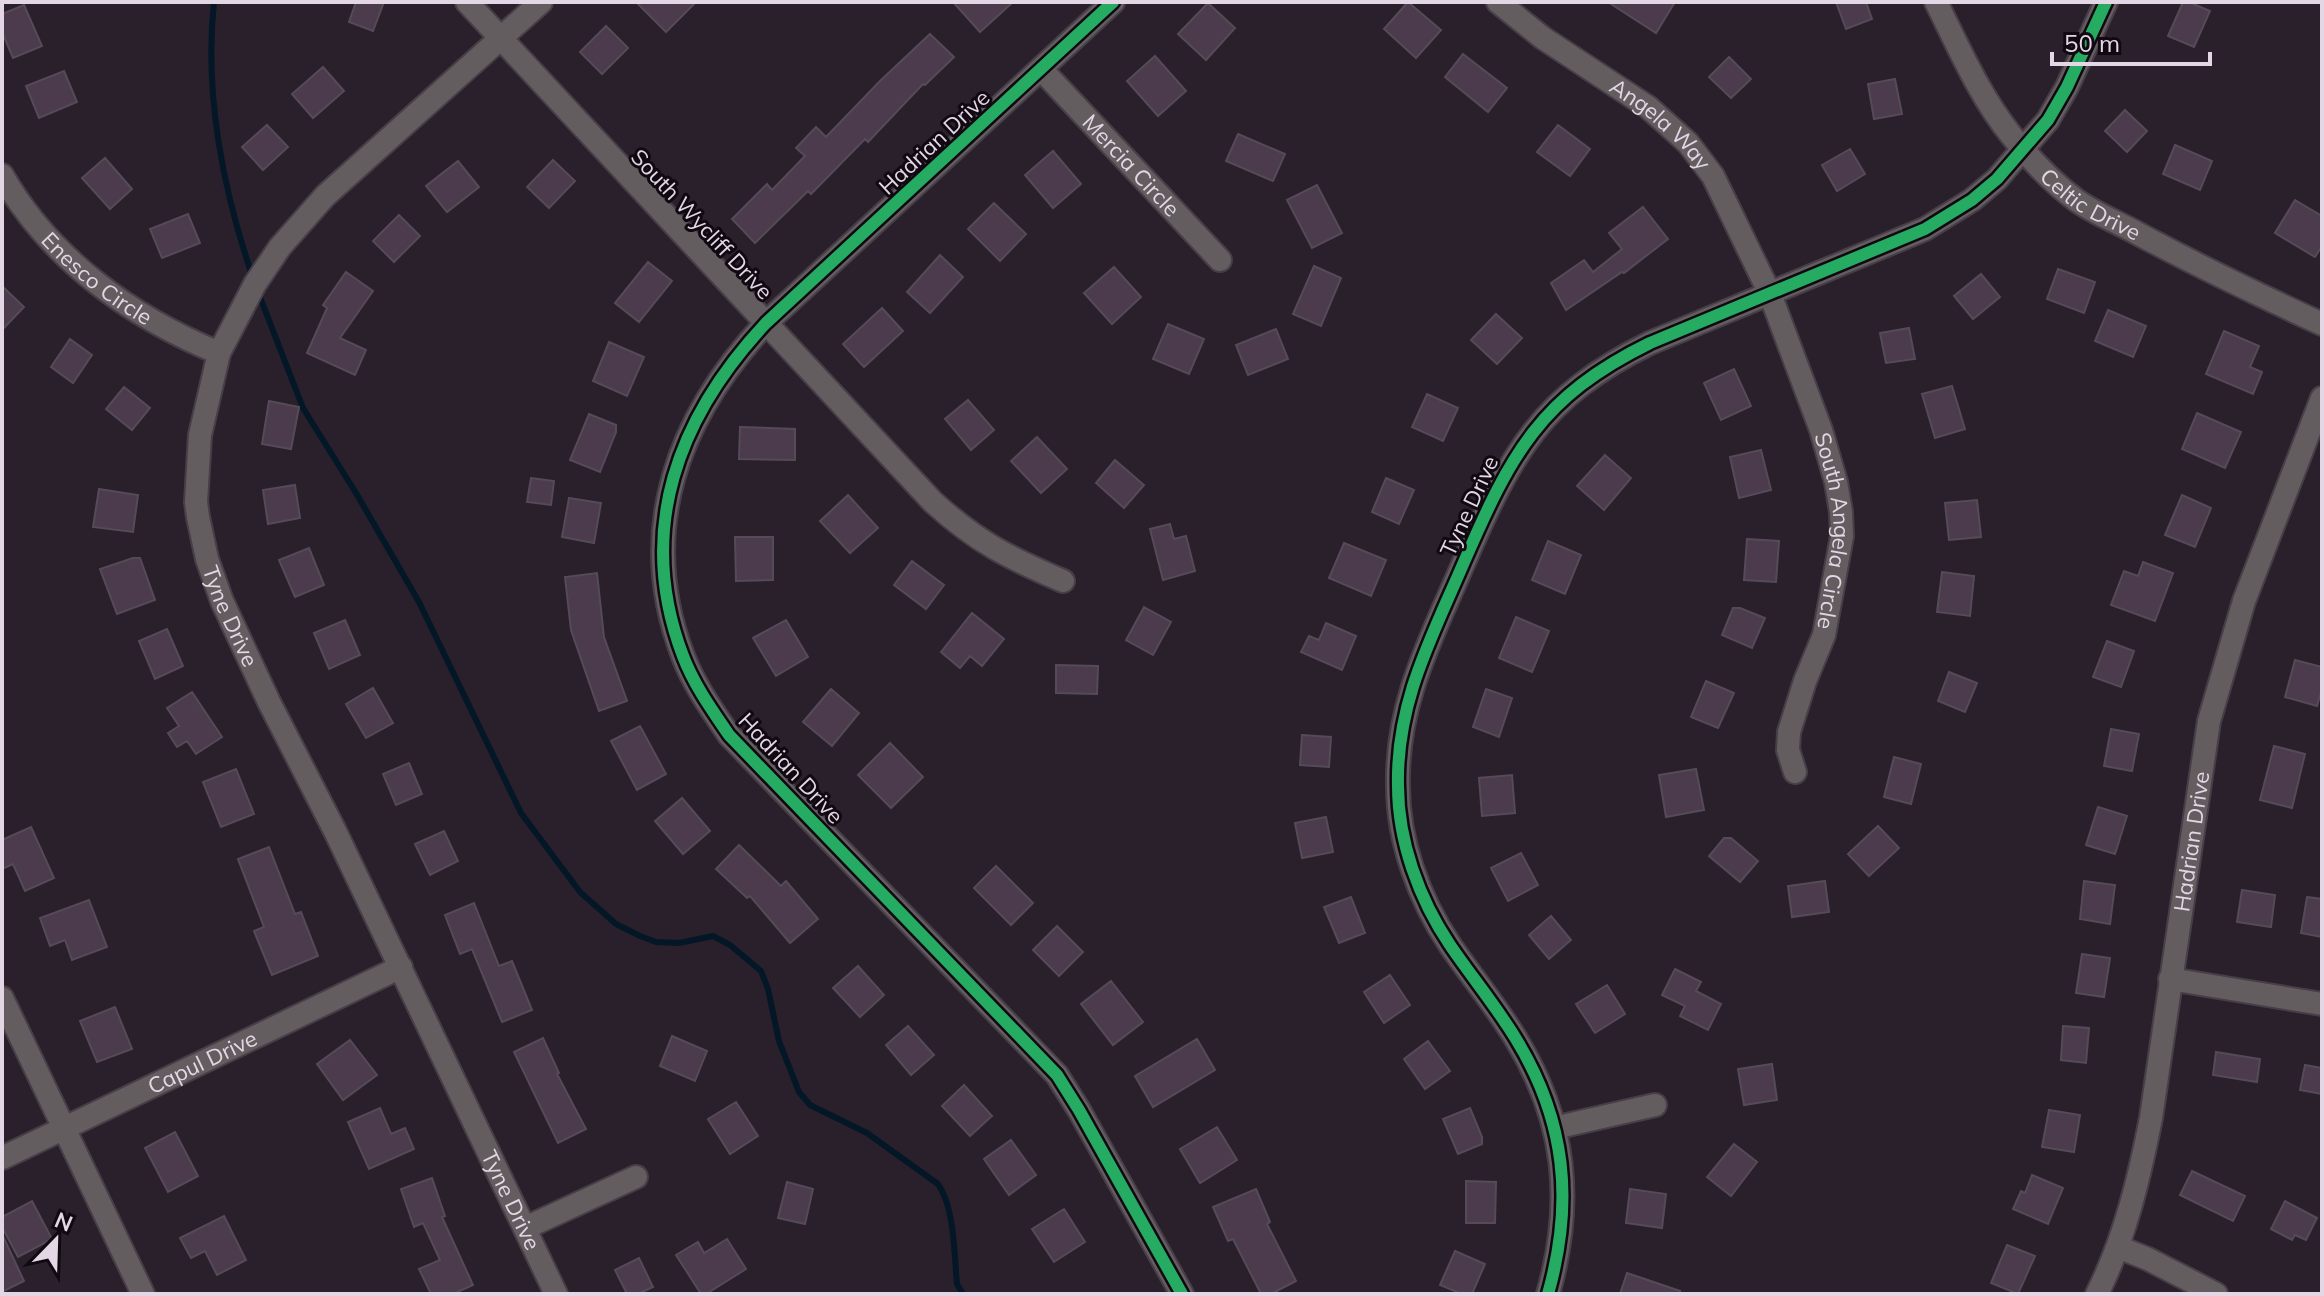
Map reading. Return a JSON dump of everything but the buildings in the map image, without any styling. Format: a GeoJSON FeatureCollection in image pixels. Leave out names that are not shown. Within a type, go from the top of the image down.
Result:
{"type":"FeatureCollection","features":[{"type":"Feature","properties":{"kind":"street","name":"South Wycliff Drive"},"geometry":{"type":"LineString","coordinates":[[467,2],[933,502],[956,523],[999,552],[1063,581]]}},
{"type":"Feature","properties":{"kind":"street","name":"Tyne Drive"},"geometry":{"type":"LineString","coordinates":[[541,2],[325,196],[280,247],[255,284],[219,353],[200,435],[197,467],[198,517],[207,559],[222,601],[556,1294]]}},
{"type":"Feature","properties":{"kind":"street","name":"Hadrian Drive"},"geometry":{"type":"LineString","coordinates":[[1113,2],[745,345],[711,391],[687,437],[672,486],[664,530],[663,568],[669,612],[684,659],[696,684],[729,735],[1057,1075],[1182,1294]]}},
{"type":"Feature","properties":{"kind":"street","name":"Angela Way"},"geometry":{"type":"LineString","coordinates":[[1498,2],[1543,38],[1648,107],[1688,143],[1713,176],[1770,294]]}},
{"type":"Feature","properties":{"kind":"street","name":"Celtic Drive"},"geometry":{"type":"LineString","coordinates":[[1936,2],[1995,113],[2024,150],[2075,199],[2200,267],[2322,324]]}},
{"type":"Feature","properties":{"kind":"street","name":"Tyne Drive"},"geometry":{"type":"LineString","coordinates":[[1548,1294],[1556,1264],[1563,1211],[1561,1158],[1554,1128],[1544,1095],[1515,1037],[1448,942],[1433,915],[1411,865],[1397,787],[1403,716],[1410,691],[1485,512],[1505,473],[1532,432],[1561,400],[1620,357],[1925,229],[1972,200],[1997,179],[2048,120],[2067,87],[2106,2]]}},
{"type":"Feature","properties":{"kind":"street","name":"Mercia Circle"},"geometry":{"type":"LineString","coordinates":[[1041,69],[1220,260]]}},
{"type":"Feature","properties":{"kind":"street","name":"Enesco Circle"},"geometry":{"type":"LineString","coordinates":[[2,175],[41,230],[88,276],[157,325],[219,353]]}},
{"type":"Feature","properties":{"kind":"street","name":"South Angela Circle"},"geometry":{"type":"LineString","coordinates":[[1770,294],[1821,430],[1841,512],[1842,536],[1824,635],[1789,732],[1788,750],[1795,772]]}},
{"type":"Feature","properties":{"kind":"street","name":"Hadrian Drive"},"geometry":{"type":"LineString","coordinates":[[2097,1294],[2133,1204],[2146,1143],[2209,721],[2244,601],[2322,398]]}},
{"type":"Feature","properties":{"kind":"street","name":"Capul Drive"},"geometry":{"type":"LineString","coordinates":[[2,1158],[401,967]]}},
{"type":"Feature","properties":{"kind":"street"},"geometry":{"type":"LineString","coordinates":[[2170,979],[2322,1004]]}},
{"type":"Feature","properties":{"kind":"street"},"geometry":{"type":"LineString","coordinates":[[2,998],[143,1294]]}},
{"type":"Feature","properties":{"kind":"street"},"geometry":{"type":"LineString","coordinates":[[1554,1128],[1655,1105]]}},
{"type":"Feature","properties":{"kind":"street"},"geometry":{"type":"LineString","coordinates":[[525,1228],[636,1177]]}},
{"type":"Feature","properties":{"kind":"street"},"geometry":{"type":"LineString","coordinates":[[2118,1247],[2216,1294]]}},
{"type":"Feature","properties":{"kind":"waterway"},"geometry":{"type":"LineString","coordinates":[[214,2],[212,71],[218,142],[233,211],[253,278]]}},
{"type":"Feature","properties":{"kind":"waterway"},"geometry":{"type":"LineString","coordinates":[[258,292],[303,408],[419,602],[521,813],[580,892],[616,924],[656,942],[679,943],[713,936],[730,945],[761,971],[779,1041],[799,1092],[810,1105],[867,1133],[938,1184],[951,1219],[957,1284],[963,1294]]}},
{"type":"Feature","properties":{"kind":"cycle path"},"geometry":{"type":"LineString","coordinates":[[1113,2],[766,323],[735,359],[688,436],[674,478],[665,520],[663,564],[669,609],[687,667],[729,735],[1057,1075],[1182,1294]]}},
{"type":"Feature","properties":{"kind":"cycle path"},"geometry":{"type":"LineString","coordinates":[[1548,1294],[1561,1227],[1562,1195],[1555,1131],[1546,1100],[1516,1039],[1439,927],[1412,869],[1402,828],[1398,786],[1403,726],[1418,671],[1440,617],[1497,490],[1533,432],[1555,408],[1612,363],[1650,343],[1925,229],[1972,200],[1997,179],[2048,120],[2067,87],[2106,2]]}}]}
